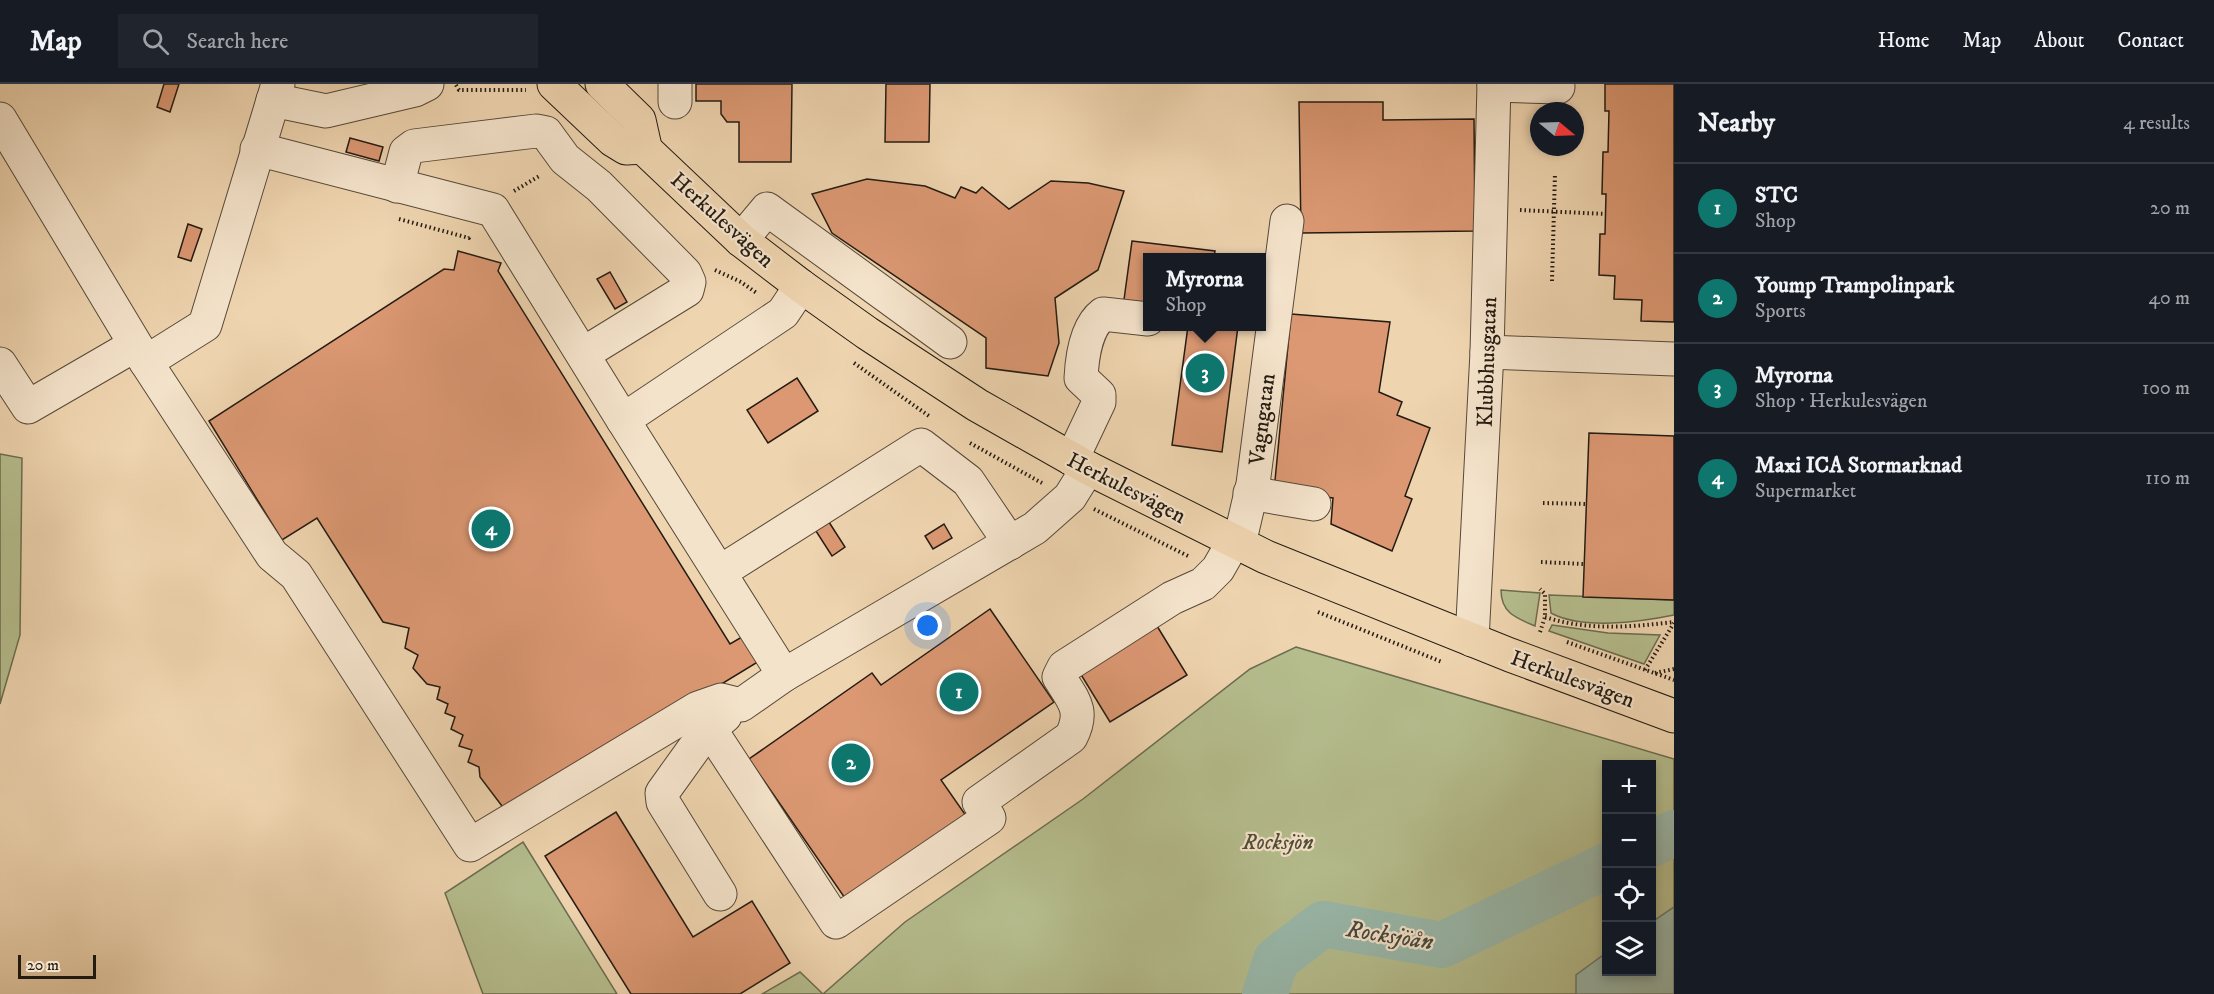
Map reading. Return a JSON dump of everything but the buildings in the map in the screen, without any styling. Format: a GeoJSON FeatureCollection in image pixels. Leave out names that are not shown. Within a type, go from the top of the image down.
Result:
{"type":"FeatureCollection","features":[{"type":"Feature","properties":{"kind":"main road"},"geometry":{"type":"LineString","coordinates":[[554,84],[613,140],[626,148],[645,147],[639,120],[602,84]]}},
{"type":"Feature","properties":{"kind":"main road","name":"Herkulesvägen"},"geometry":{"type":"LineString","coordinates":[[645,147],[741,240],[801,286],[977,405],[1080,463],[1266,558],[1674,716]]}},
{"type":"Feature","properties":{"kind":"street"},"geometry":{"type":"LineString","coordinates":[[0,364],[28,407],[205,325],[276,92],[326,111],[378,93],[416,90],[427,84]]}},
{"type":"Feature","properties":{"kind":"street"},"geometry":{"type":"LineString","coordinates":[[1494,85],[1558,87]]}},
{"type":"Feature","properties":{"kind":"street","name":"Klubbhusgatan"},"geometry":{"type":"LineString","coordinates":[[1473,640],[1487,352],[1494,85]]}},
{"type":"Feature","properties":{"kind":"street"},"geometry":{"type":"LineString","coordinates":[[0,119],[141,354],[272,555],[296,575],[470,845],[698,708],[721,700],[741,705]]}},
{"type":"Feature","properties":{"kind":"street"},"geometry":{"type":"LineString","coordinates":[[397,186],[406,152],[414,146],[536,131],[546,133],[566,159],[600,186],[685,273],[689,282],[687,290],[583,354]]}},
{"type":"Feature","properties":{"kind":"street"},"geometry":{"type":"LineString","coordinates":[[257,149],[493,210],[784,675]]}},
{"type":"Feature","properties":{"kind":"street"},"geometry":{"type":"LineString","coordinates":[[741,240],[767,209],[950,342]]}},
{"type":"Feature","properties":{"kind":"street","name":"Vagngatan"},"geometry":{"type":"LineString","coordinates":[[710,729],[836,922],[989,818],[978,802],[1071,737],[1078,723],[1076,705],[1059,677],[1064,667],[1172,598],[1203,584],[1218,569],[1236,542],[1251,493],[1287,221]]}},
{"type":"Feature","properties":{"kind":"street"},"geometry":{"type":"LineString","coordinates":[[623,420],[783,313],[801,286]]}},
{"type":"Feature","properties":{"kind":"street"},"geometry":{"type":"LineString","coordinates":[[720,894],[663,802],[666,784],[710,729],[784,675],[1010,543],[1053,515],[1070,497],[1099,402],[1099,394],[1081,378],[1082,362],[1095,320],[1103,314],[1143,319]]}},
{"type":"Feature","properties":{"kind":"street"},"geometry":{"type":"LineString","coordinates":[[1487,352],[1674,359]]}},
{"type":"Feature","properties":{"kind":"street"},"geometry":{"type":"LineString","coordinates":[[720,572],[921,445],[968,481],[1010,543]]}},
{"type":"Feature","properties":{"kind":"street"},"geometry":{"type":"LineString","coordinates":[[1251,493],[1314,504]]}},
{"type":"Feature","properties":{"kind":"path"},"geometry":{"type":"LineString","coordinates":[[1552,281],[1556,173]]}},
{"type":"Feature","properties":{"kind":"path"},"geometry":{"type":"LineString","coordinates":[[1490,208],[1606,214]]}},
{"type":"Feature","properties":{"kind":"path"},"geometry":{"type":"LineString","coordinates":[[1543,503],[1587,504]]}},
{"type":"Feature","properties":{"kind":"path"},"geometry":{"type":"LineString","coordinates":[[1541,562],[1584,564]]}},
{"type":"Feature","properties":{"kind":"path"},"geometry":{"type":"LineString","coordinates":[[1540,589],[1545,594],[1545,617],[1540,632]]}},
{"type":"Feature","properties":{"kind":"path"},"geometry":{"type":"LineString","coordinates":[[1545,617],[1576,625],[1603,628],[1674,622]]}},
{"type":"Feature","properties":{"kind":"path"},"geometry":{"type":"LineString","coordinates":[[1646,670],[1674,622]]}},
{"type":"Feature","properties":{"kind":"path"},"geometry":{"type":"LineString","coordinates":[[1654,673],[1674,669]]}},
{"type":"Feature","properties":{"kind":"green space"},"geometry":{"type":"Polygon","coordinates":[[[0,454],[22,458],[20,635],[0,704],[0,454]]]}},
{"type":"Feature","properties":{"kind":"green space"},"geometry":{"type":"Polygon","coordinates":[[[1501,590],[1540,593],[1535,626],[1511,614],[1504,604],[1501,590]]]}},
{"type":"Feature","properties":{"kind":"green space"},"geometry":{"type":"Polygon","coordinates":[[[1549,595],[1674,600],[1674,615],[1628,622],[1579,621],[1551,613],[1549,595]]]}},
{"type":"Feature","properties":{"kind":"green space"},"geometry":{"type":"Polygon","coordinates":[[[1552,625],[1608,633],[1660,635],[1644,664],[1549,631],[1552,625]]]}},
{"type":"Feature","properties":{"kind":"green space","name":"Rocksjön"},"geometry":{"type":"Polygon","coordinates":[[[1296,647],[1674,759],[1674,994],[823,994],[905,922],[1083,799],[1250,669],[1296,647]]]}},
{"type":"Feature","properties":{"kind":"green space"},"geometry":{"type":"Polygon","coordinates":[[[523,842],[617,994],[483,994],[445,893],[523,842]]]}},
{"type":"Feature","properties":{"kind":"green space"},"geometry":{"type":"Polygon","coordinates":[[[800,972],[823,994],[762,994],[800,972]]]}},
{"type":"Feature","properties":{"kind":"shaded area"},"geometry":{"type":"Polygon","coordinates":[[[1674,907],[1674,994],[1576,994],[1576,975],[1602,956],[1602,976],[1656,976],[1656,919],[1674,907]]]}},
{"type":"Feature","properties":{"kind":"waterway","name":"Rocksjöån"},"geometry":{"type":"LineString","coordinates":[[1656,842],[1674,833]]}},
{"type":"Feature","properties":{"kind":"waterway","name":"Rocksjöån"},"geometry":{"type":"LineString","coordinates":[[1265,994],[1276,960],[1323,924],[1442,945],[1602,868]]}},
{"type":"Feature","properties":{"kind":"place","name":"Myrorna"},"geometry":{"type":"Point","coordinates":[1205,373]}},
{"type":"Feature","properties":{"kind":"place","name":"Maxi ICA Stormarknad"},"geometry":{"type":"Point","coordinates":[491,529]}},
{"type":"Feature","properties":{"kind":"place","name":"STC"},"geometry":{"type":"Point","coordinates":[959,692]}},
{"type":"Feature","properties":{"kind":"place","name":"Yoump Trampolinpark"},"geometry":{"type":"Point","coordinates":[851,763]}}]}
